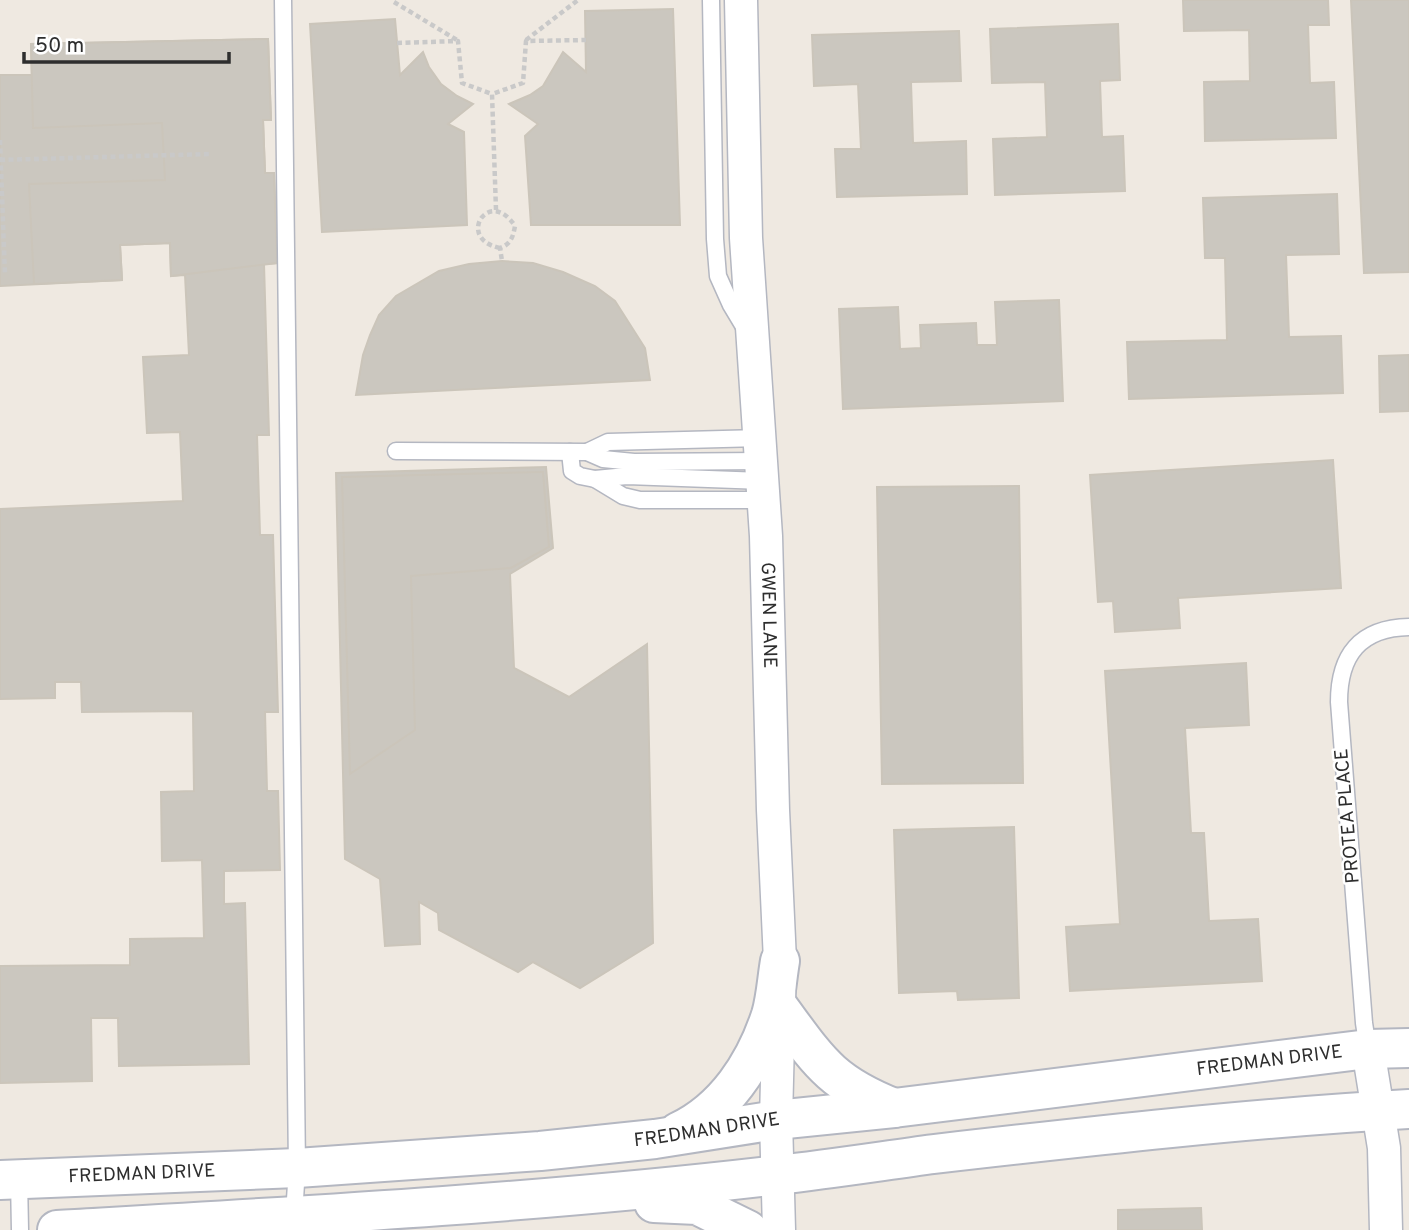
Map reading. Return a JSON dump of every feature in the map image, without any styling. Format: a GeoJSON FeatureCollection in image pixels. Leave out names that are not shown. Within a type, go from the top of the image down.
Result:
{"type":"FeatureCollection","features":[{"type":"Feature","properties":{"kind":"street","name":"GWEN LANE"},"geometry":{"type":"LineString","coordinates":[[741,0],[746,238],[763,470],[780,961],[776,1120],[779,1230]]}},
{"type":"Feature","properties":{"kind":"street"},"geometry":{"type":"LineString","coordinates":[[655,1139],[680,1132],[705,1116],[739,1081],[755,1053],[771,1013],[780,961]]}},
{"type":"Feature","properties":{"kind":"street"},"geometry":{"type":"LineString","coordinates":[[779,1009],[826,1069],[864,1096],[894,1108]]}},
{"type":"Feature","properties":{"kind":"street","name":"FREDMAN DRIVE"},"geometry":{"type":"LineString","coordinates":[[10,1180],[297,1168],[540,1151],[655,1139],[776,1120],[894,1108],[1368,1049],[1409,1048]]}},
{"type":"Feature","properties":{"kind":"street"},"geometry":{"type":"LineString","coordinates":[[1368,1049],[1394,1110],[1384,1148],[1386,1230]]}},
{"type":"Feature","properties":{"kind":"street"},"geometry":{"type":"LineString","coordinates":[[57,1230],[294,1223],[777,1175],[1152,1130],[1394,1110]]}},
{"type":"Feature","properties":{"kind":"street"},"geometry":{"type":"LineString","coordinates":[[551,1197],[697,1205],[748,1230]]}},
{"type":"Feature","properties":{"kind":"lane"},"geometry":{"type":"LineString","coordinates":[[283,0],[297,1168],[294,1223]]}},
{"type":"Feature","properties":{"kind":"lane"},"geometry":{"type":"LineString","coordinates":[[711,0],[718,276],[730,305],[755,345]]}},
{"type":"Feature","properties":{"kind":"lane"},"geometry":{"type":"LineString","coordinates":[[587,453],[608,442],[763,470]]}},
{"type":"Feature","properties":{"kind":"lane"},"geometry":{"type":"LineString","coordinates":[[396,451],[570,452],[634,462],[763,470]]}},
{"type":"Feature","properties":{"kind":"lane"},"geometry":{"type":"LineString","coordinates":[[570,452],[572,471],[595,479],[763,470]]}},
{"type":"Feature","properties":{"kind":"lane"},"geometry":{"type":"LineString","coordinates":[[595,479],[623,496],[640,500],[763,470]]}},
{"type":"Feature","properties":{"kind":"lane","name":"PROTEA PLACE"},"geometry":{"type":"LineString","coordinates":[[1368,1049],[1339,680],[1346,660],[1359,643],[1373,632],[1409,626]]}},
{"type":"Feature","properties":{"kind":"lane"},"geometry":{"type":"LineString","coordinates":[[10,1180],[20,1230]]}},
{"type":"Feature","properties":{"kind":"path"},"geometry":{"type":"LineString","coordinates":[[458,41],[462,83],[492,94],[523,83],[526,41],[578,0]]}},
{"type":"Feature","properties":{"kind":"path"},"geometry":{"type":"LineString","coordinates":[[394,2],[458,41]]}},
{"type":"Feature","properties":{"kind":"path"},"geometry":{"type":"LineString","coordinates":[[526,41],[586,40]]}},
{"type":"Feature","properties":{"kind":"path"},"geometry":{"type":"LineString","coordinates":[[397,43],[458,41]]}},
{"type":"Feature","properties":{"kind":"path"},"geometry":{"type":"LineString","coordinates":[[492,94],[496,210]]}},
{"type":"Feature","properties":{"kind":"path"},"geometry":{"type":"LineString","coordinates":[[0,140],[5,275]]}},
{"type":"Feature","properties":{"kind":"path"},"geometry":{"type":"LineString","coordinates":[[0,160],[209,154]]}},
{"type":"Feature","properties":{"kind":"path"},"geometry":{"type":"LineString","coordinates":[[496,210],[507,215],[515,226],[513,237],[507,245],[500,248],[481,240],[478,230],[480,220],[486,213],[496,210]]}},
{"type":"Feature","properties":{"kind":"path"},"geometry":{"type":"LineString","coordinates":[[500,248],[502,261]]}},
{"type":"Feature","properties":{"kind":"building"},"geometry":{"type":"Polygon","coordinates":[[[1183,0],[1328,0],[1329,25],[1308,25],[1310,83],[1334,82],[1336,138],[1205,141],[1204,82],[1250,81],[1249,30],[1184,31],[1183,0]]]}},
{"type":"Feature","properties":{"kind":"building"},"geometry":{"type":"Polygon","coordinates":[[[1351,0],[1409,0],[1409,272],[1364,273],[1351,0]]]}},
{"type":"Feature","properties":{"kind":"building"},"geometry":{"type":"Polygon","coordinates":[[[673,9],[680,225],[531,225],[525,136],[538,124],[509,104],[543,86],[563,52],[586,72],[585,11],[673,9]]]}},
{"type":"Feature","properties":{"kind":"building"},"geometry":{"type":"Polygon","coordinates":[[[395,19],[400,75],[423,52],[429,67],[441,84],[473,104],[448,124],[464,132],[467,225],[322,232],[310,24],[395,19]]]}},
{"type":"Feature","properties":{"kind":"building"},"geometry":{"type":"Polygon","coordinates":[[[1118,24],[1120,80],[1100,81],[1102,137],[1123,136],[1125,191],[995,195],[993,139],[1047,137],[1045,82],[992,83],[990,29],[1118,24]]]}},
{"type":"Feature","properties":{"kind":"building"},"geometry":{"type":"Polygon","coordinates":[[[959,31],[961,81],[911,82],[913,143],[966,141],[967,194],[837,197],[835,149],[861,149],[858,84],[814,86],[812,35],[959,31]]]}},
{"type":"Feature","properties":{"kind":"building"},"geometry":{"type":"Polygon","coordinates":[[[268,39],[271,120],[263,120],[265,173],[274,173],[277,263],[264,264],[269,435],[257,435],[260,535],[273,535],[278,712],[265,712],[267,791],[278,791],[280,870],[224,871],[224,904],[245,903],[249,1064],[119,1066],[118,1018],[91,1018],[92,1081],[0,1083],[0,966],[130,965],[130,939],[204,938],[202,860],[162,861],[161,792],[194,791],[193,711],[82,712],[81,682],[55,682],[55,698],[0,699],[0,509],[183,501],[180,432],[147,433],[143,357],[189,355],[185,275],[171,276],[170,243],[120,245],[122,280],[0,286],[0,75],[32,75],[31,44],[268,39]]]}},
{"type":"Feature","properties":{"kind":"building"},"geometry":{"type":"Polygon","coordinates":[[[268,39],[271,120],[263,120],[265,173],[274,173],[277,263],[171,276],[170,243],[120,245],[122,280],[34,284],[29,184],[165,180],[162,123],[33,128],[31,44],[268,39]]]}},
{"type":"Feature","properties":{"kind":"building"},"geometry":{"type":"Polygon","coordinates":[[[1337,194],[1339,254],[1286,255],[1289,337],[1341,336],[1343,393],[1129,399],[1127,342],[1227,340],[1225,258],[1205,258],[1203,198],[1337,194]]]}},
{"type":"Feature","properties":{"kind":"building"},"geometry":{"type":"Polygon","coordinates":[[[502,261],[533,263],[563,272],[595,286],[615,301],[645,348],[650,380],[356,395],[363,355],[370,335],[379,315],[396,296],[439,271],[469,264],[502,261]]]}},
{"type":"Feature","properties":{"kind":"building"},"geometry":{"type":"Polygon","coordinates":[[[1059,300],[1063,401],[843,409],[839,309],[898,307],[900,349],[921,348],[920,325],[976,323],[977,345],[997,345],[995,302],[1059,300]]]}},
{"type":"Feature","properties":{"kind":"building"},"geometry":{"type":"Polygon","coordinates":[[[1409,355],[1409,411],[1380,412],[1379,356],[1409,355]]]}},
{"type":"Feature","properties":{"kind":"building"},"geometry":{"type":"Polygon","coordinates":[[[1333,460],[1341,588],[1178,598],[1180,628],[1115,632],[1113,601],[1098,602],[1090,475],[1333,460]]]}},
{"type":"Feature","properties":{"kind":"building"},"geometry":{"type":"Polygon","coordinates":[[[546,467],[553,548],[510,574],[514,668],[569,697],[647,644],[653,943],[580,988],[533,962],[518,972],[439,930],[438,913],[419,902],[420,944],[385,946],[380,879],[345,859],[336,473],[546,467]]]}},
{"type":"Feature","properties":{"kind":"building"},"geometry":{"type":"Polygon","coordinates":[[[543,472],[549,547],[511,568],[411,576],[415,730],[350,774],[342,477],[543,472]]]}},
{"type":"Feature","properties":{"kind":"building"},"geometry":{"type":"Polygon","coordinates":[[[1019,486],[1023,783],[882,784],[877,487],[1019,486]]]}},
{"type":"Feature","properties":{"kind":"building"},"geometry":{"type":"Polygon","coordinates":[[[1246,663],[1249,725],[1185,728],[1191,833],[1204,833],[1209,921],[1258,919],[1262,981],[1070,991],[1066,927],[1120,924],[1105,671],[1246,663]]]}},
{"type":"Feature","properties":{"kind":"building"},"geometry":{"type":"Polygon","coordinates":[[[1014,827],[1019,998],[958,1000],[957,991],[899,993],[894,830],[1014,827]]]}},
{"type":"Feature","properties":{"kind":"building"},"geometry":{"type":"Polygon","coordinates":[[[1201,1208],[1202,1230],[1118,1230],[1118,1210],[1201,1208]]]}}]}
